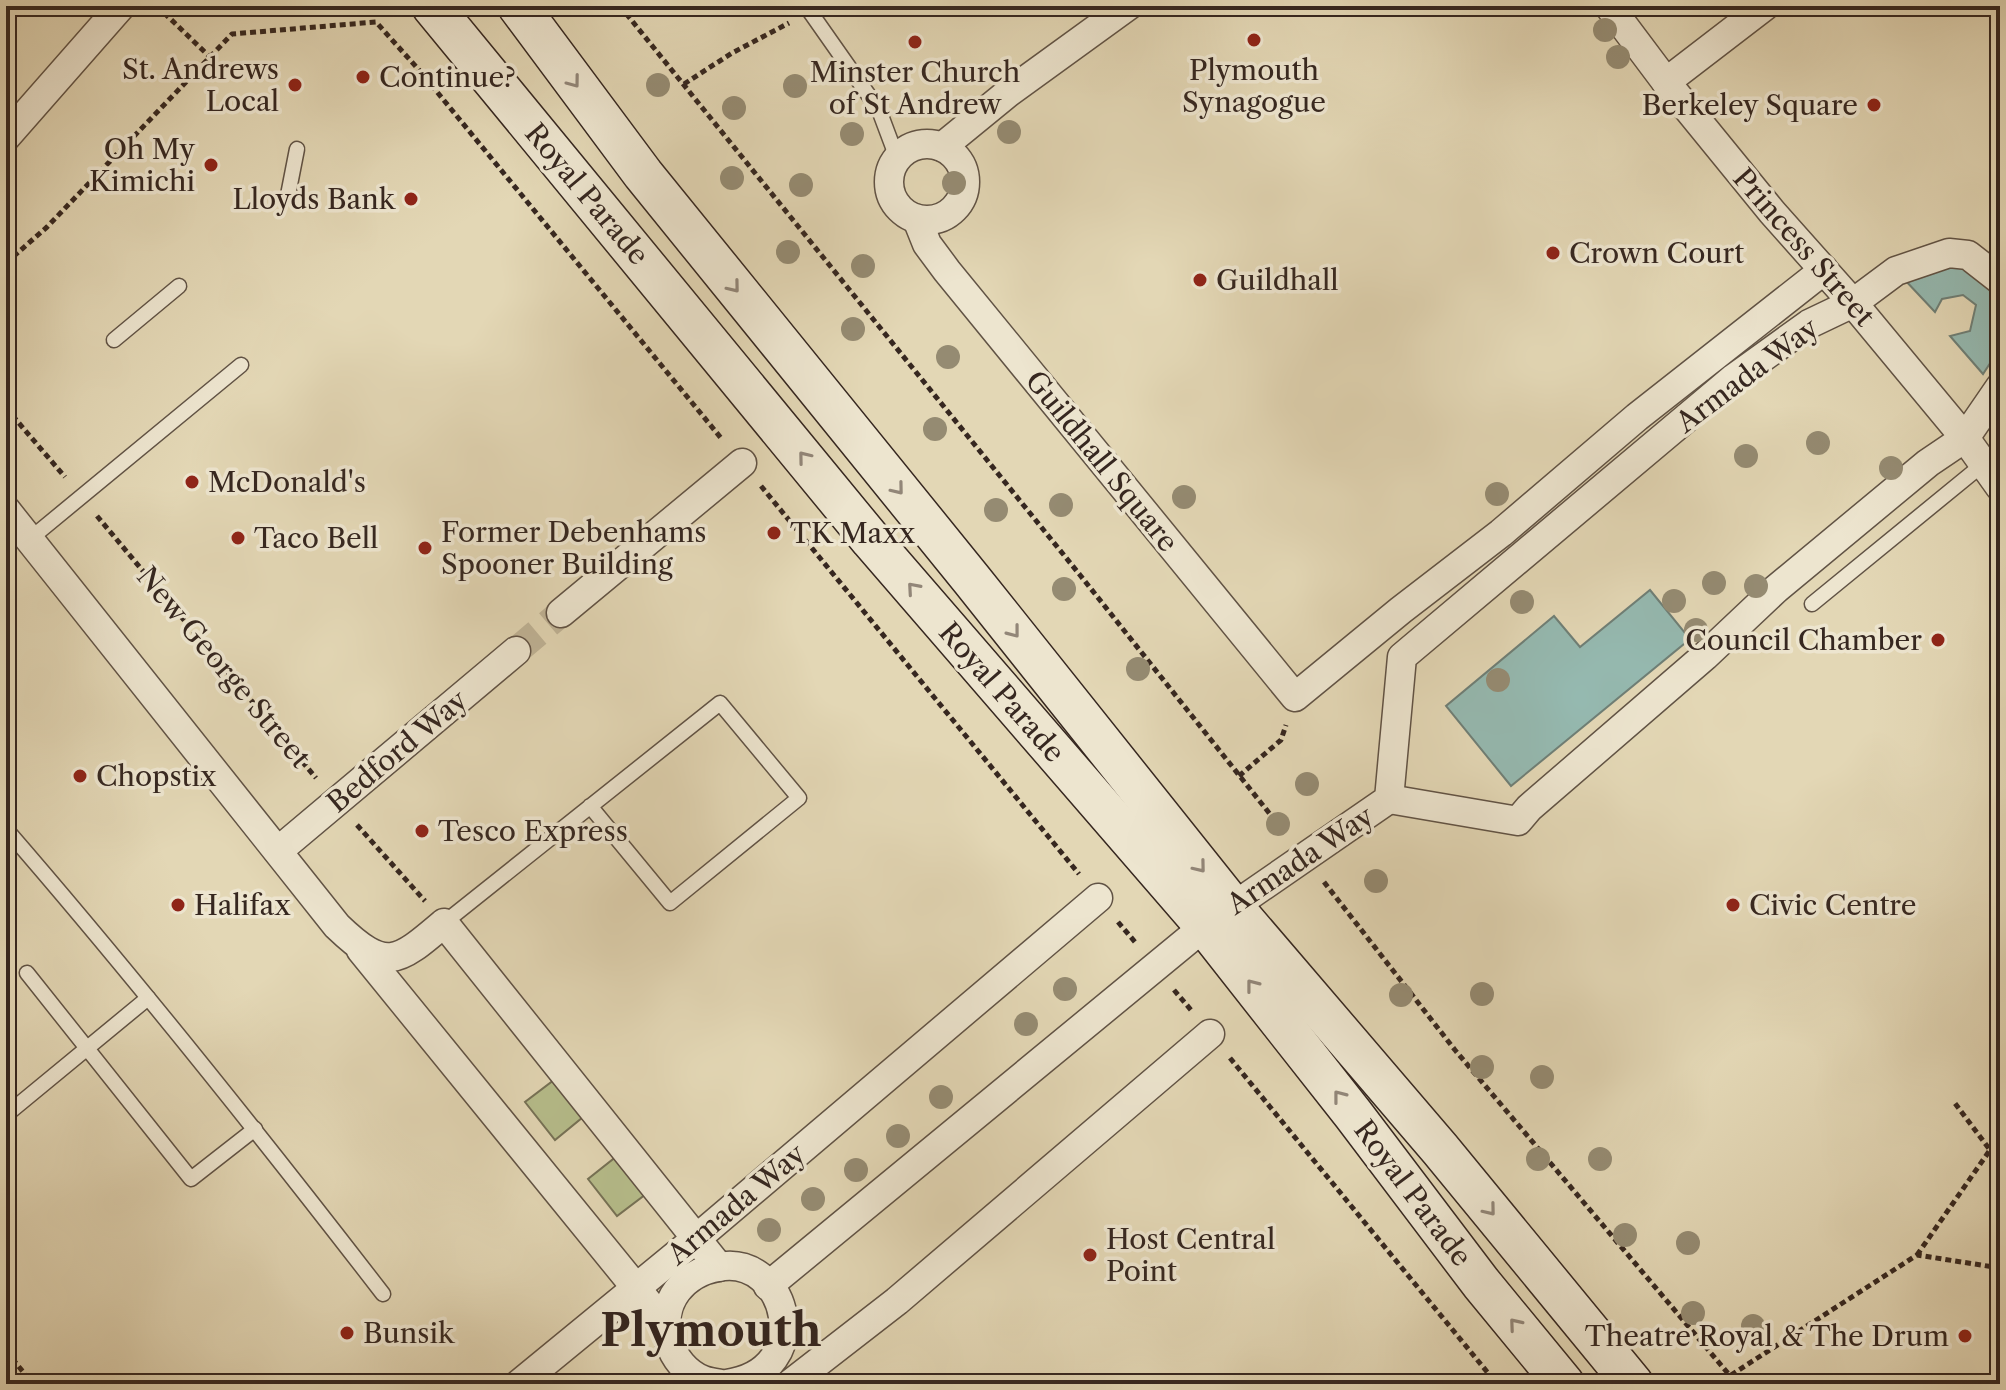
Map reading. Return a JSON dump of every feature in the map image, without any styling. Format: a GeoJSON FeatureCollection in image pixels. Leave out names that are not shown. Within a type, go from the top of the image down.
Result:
{"type":"FeatureCollection","features":[{"type":"Feature","properties":{"kind":"street"},"geometry":{"type":"LineString","coordinates":[[6,137],[121,6]]}},
{"type":"Feature","properties":{"kind":"street","name":"Royal Parade"},"geometry":{"type":"LineString","coordinates":[[432,6],[871,540],[1218,916],[1440,1149],[1633,1384]]}},
{"type":"Feature","properties":{"kind":"street","name":"Royal Parade"},"geometry":{"type":"LineString","coordinates":[[518,6],[643,174],[972,580],[1218,916],[1353,1114],[1481,1283],[1564,1384]]}},
{"type":"Feature","properties":{"kind":"street"},"geometry":{"type":"LineString","coordinates":[[942,147],[1008,93],[1128,6]]}},
{"type":"Feature","properties":{"kind":"street","name":"Princess Street"},"geometry":{"type":"LineString","coordinates":[[1609,6],[1666,82],[1772,212],[1853,303],[1965,438],[2000,487]]}},
{"type":"Feature","properties":{"kind":"street"},"geometry":{"type":"LineString","coordinates":[[1666,82],[1765,6]]}},
{"type":"Feature","properties":{"kind":"street"},"geometry":{"type":"LineString","coordinates":[[930,144],[952,154],[960,164],[965,188],[952,210],[930,220],[906,214],[890,194],[889,182],[897,158],[918,145],[930,144]]}},
{"type":"Feature","properties":{"kind":"street","name":"Guildhall Square"},"geometry":{"type":"LineString","coordinates":[[917,219],[927,244],[947,271],[1295,697]]}},
{"type":"Feature","properties":{"kind":"street","name":"Armada Way"},"geometry":{"type":"LineString","coordinates":[[768,1286],[1218,916],[1389,799],[1402,657],[1734,378],[1809,324],[1853,303],[1896,271],[1949,253],[1968,255],[2000,280]]}},
{"type":"Feature","properties":{"kind":"street","name":"Armada Way"},"geometry":{"type":"LineString","coordinates":[[1295,697],[1501,533],[1637,417],[1824,270]]}},
{"type":"Feature","properties":{"kind":"street"},"geometry":{"type":"LineString","coordinates":[[1389,799],[1518,821],[1529,808],[1713,649],[1776,589],[1928,463],[1965,438],[2000,387]]}},
{"type":"Feature","properties":{"kind":"street"},"geometry":{"type":"LineString","coordinates":[[561,613],[742,463]]}},
{"type":"Feature","properties":{"kind":"street"},"geometry":{"type":"LineString","coordinates":[[6,510],[337,926],[358,946],[667,1326]]}},
{"type":"Feature","properties":{"kind":"street","name":"Bedford Way"},"geometry":{"type":"LineString","coordinates":[[278,851],[516,651]]}},
{"type":"Feature","properties":{"kind":"street","name":"Armada Way"},"geometry":{"type":"LineString","coordinates":[[519,1384],[697,1238],[1098,898]]}},
{"type":"Feature","properties":{"kind":"street"},"geometry":{"type":"LineString","coordinates":[[358,946],[380,959],[398,957],[415,948],[444,923],[719,1267]]}},
{"type":"Feature","properties":{"kind":"street"},"geometry":{"type":"LineString","coordinates":[[790,1384],[897,1301],[1210,1034]]}},
{"type":"Feature","properties":{"kind":"street"},"geometry":{"type":"LineString","coordinates":[[705,1269],[744,1269],[768,1286],[775,1293],[783,1313],[784,1335],[769,1378],[723,1384],[702,1380],[684,1368],[672,1352],[667,1313],[675,1294],[688,1279],[705,1269]]}},
{"type":"Feature","properties":{"kind":"lane"},"geometry":{"type":"LineString","coordinates":[[808,8],[879,110],[897,158]]}},
{"type":"Feature","properties":{"kind":"lane"},"geometry":{"type":"LineString","coordinates":[[288,195],[297,149]]}},
{"type":"Feature","properties":{"kind":"lane"},"geometry":{"type":"LineString","coordinates":[[114,340],[179,286]]}},
{"type":"Feature","properties":{"kind":"lane"},"geometry":{"type":"LineString","coordinates":[[30,539],[241,365]]}},
{"type":"Feature","properties":{"kind":"lane"},"geometry":{"type":"LineString","coordinates":[[1812,604],[1982,465]]}},
{"type":"Feature","properties":{"kind":"lane"},"geometry":{"type":"LineString","coordinates":[[444,923],[590,806],[720,703],[799,798],[670,903],[590,806]]}},
{"type":"Feature","properties":{"kind":"lane"},"geometry":{"type":"LineString","coordinates":[[6,829],[109,948],[383,1294]]}},
{"type":"Feature","properties":{"kind":"lane"},"geometry":{"type":"LineString","coordinates":[[27,973],[191,1179],[255,1129]]}},
{"type":"Feature","properties":{"kind":"lane"},"geometry":{"type":"LineString","coordinates":[[6,1115],[148,998]]}},
{"type":"Feature","properties":{"kind":"path"},"geometry":{"type":"LineString","coordinates":[[157,6],[211,58]]}},
{"type":"Feature","properties":{"kind":"path"},"geometry":{"type":"LineString","coordinates":[[620,6],[1304,856],[1455,1050],[1737,1384]]}},
{"type":"Feature","properties":{"kind":"path"},"geometry":{"type":"LineString","coordinates":[[684,84],[808,8]]}},
{"type":"Feature","properties":{"kind":"path"},"geometry":{"type":"LineString","coordinates":[[6,263],[47,227],[232,34],[376,22],[419,70],[1008,789]]}},
{"type":"Feature","properties":{"kind":"path","name":"New George Street"},"geometry":{"type":"LineString","coordinates":[[6,408],[336,802],[444,923]]}},
{"type":"Feature","properties":{"kind":"path"},"geometry":{"type":"LineString","coordinates":[[1239,776],[1281,740],[1295,697]]}},
{"type":"Feature","properties":{"kind":"path"},"geometry":{"type":"LineString","coordinates":[[1156,968],[1497,1384]]}},
{"type":"Feature","properties":{"kind":"path"},"geometry":{"type":"LineString","coordinates":[[1731,1375],[1917,1255],[1990,1150],[1954,1102]]}},
{"type":"Feature","properties":{"kind":"path"},"geometry":{"type":"LineString","coordinates":[[1917,1255],[2000,1268]]}},
{"type":"Feature","properties":{"kind":"path"},"geometry":{"type":"LineString","coordinates":[[6,1351],[33,1384]]}},
{"type":"Feature","properties":{"kind":"green space"},"geometry":{"type":"Polygon","coordinates":[[[554,1080],[583,1117],[555,1140],[525,1102],[554,1080]]]}},
{"type":"Feature","properties":{"kind":"green space"},"geometry":{"type":"Polygon","coordinates":[[[617,1156],[646,1194],[617,1216],[588,1179],[617,1156]]]}},
{"type":"Feature","properties":{"kind":"water"},"geometry":{"type":"Polygon","coordinates":[[[1938,264],[1968,265],[1993,287],[2000,304],[2000,348],[1983,374],[1950,336],[1970,331],[1976,305],[1963,295],[1942,299],[1935,312],[1904,279],[1938,264]]]}},
{"type":"Feature","properties":{"kind":"water"},"geometry":{"type":"Polygon","coordinates":[[[1650,590],[1690,639],[1511,786],[1446,706],[1554,616],[1580,647],[1650,590]]]}},
{"type":"Feature","properties":{"kind":"tunnel"},"geometry":{"type":"LineString","coordinates":[[516,651],[561,613]]}},
{"type":"Feature","properties":{"kind":"place","name":"Plymouth Synagogue"},"geometry":{"type":"Point","coordinates":[1254,40]}},
{"type":"Feature","properties":{"kind":"place","name":"Minster Church of St Andrew"},"geometry":{"type":"Point","coordinates":[915,42]}},
{"type":"Feature","properties":{"kind":"place","name":"Continue?"},"geometry":{"type":"Point","coordinates":[363,77]}},
{"type":"Feature","properties":{"kind":"place","name":"St. Andrews Local"},"geometry":{"type":"Point","coordinates":[295,85]}},
{"type":"Feature","properties":{"kind":"place","name":"Berkeley Square"},"geometry":{"type":"Point","coordinates":[1874,105]}},
{"type":"Feature","properties":{"kind":"place","name":"Oh My Kimichi"},"geometry":{"type":"Point","coordinates":[211,165]}},
{"type":"Feature","properties":{"kind":"place","name":"Lloyds Bank"},"geometry":{"type":"Point","coordinates":[411,199]}},
{"type":"Feature","properties":{"kind":"place","name":"Crown Court"},"geometry":{"type":"Point","coordinates":[1553,253]}},
{"type":"Feature","properties":{"kind":"place","name":"Guildhall"},"geometry":{"type":"Point","coordinates":[1200,280]}},
{"type":"Feature","properties":{"kind":"place","name":"McDonald's"},"geometry":{"type":"Point","coordinates":[192,482]}},
{"type":"Feature","properties":{"kind":"place","name":"TK Maxx"},"geometry":{"type":"Point","coordinates":[774,533]}},
{"type":"Feature","properties":{"kind":"place","name":"Taco Bell"},"geometry":{"type":"Point","coordinates":[238,538]}},
{"type":"Feature","properties":{"kind":"place","name":"Former Debenhams Spooner Building"},"geometry":{"type":"Point","coordinates":[425,548]}},
{"type":"Feature","properties":{"kind":"place","name":"Council Chamber"},"geometry":{"type":"Point","coordinates":[1938,640]}},
{"type":"Feature","properties":{"kind":"place","name":"Chopstix"},"geometry":{"type":"Point","coordinates":[80,776]}},
{"type":"Feature","properties":{"kind":"place","name":"Tesco Express"},"geometry":{"type":"Point","coordinates":[422,831]}},
{"type":"Feature","properties":{"kind":"place","name":"Halifax"},"geometry":{"type":"Point","coordinates":[178,905]}},
{"type":"Feature","properties":{"kind":"place","name":"Civic Centre"},"geometry":{"type":"Point","coordinates":[1733,905]}},
{"type":"Feature","properties":{"kind":"place","name":"Host Central Point"},"geometry":{"type":"Point","coordinates":[1090,1255]}},
{"type":"Feature","properties":{"kind":"place","name":"Bunsik"},"geometry":{"type":"Point","coordinates":[347,1333]}},
{"type":"Feature","properties":{"kind":"place","name":"Theatre Royal & The Drum"},"geometry":{"type":"Point","coordinates":[1965,1336]}},
{"type":"Feature","properties":{"kind":"district","name":"Plymouth"},"geometry":{"type":"Point","coordinates":[711,1331]}}]}
